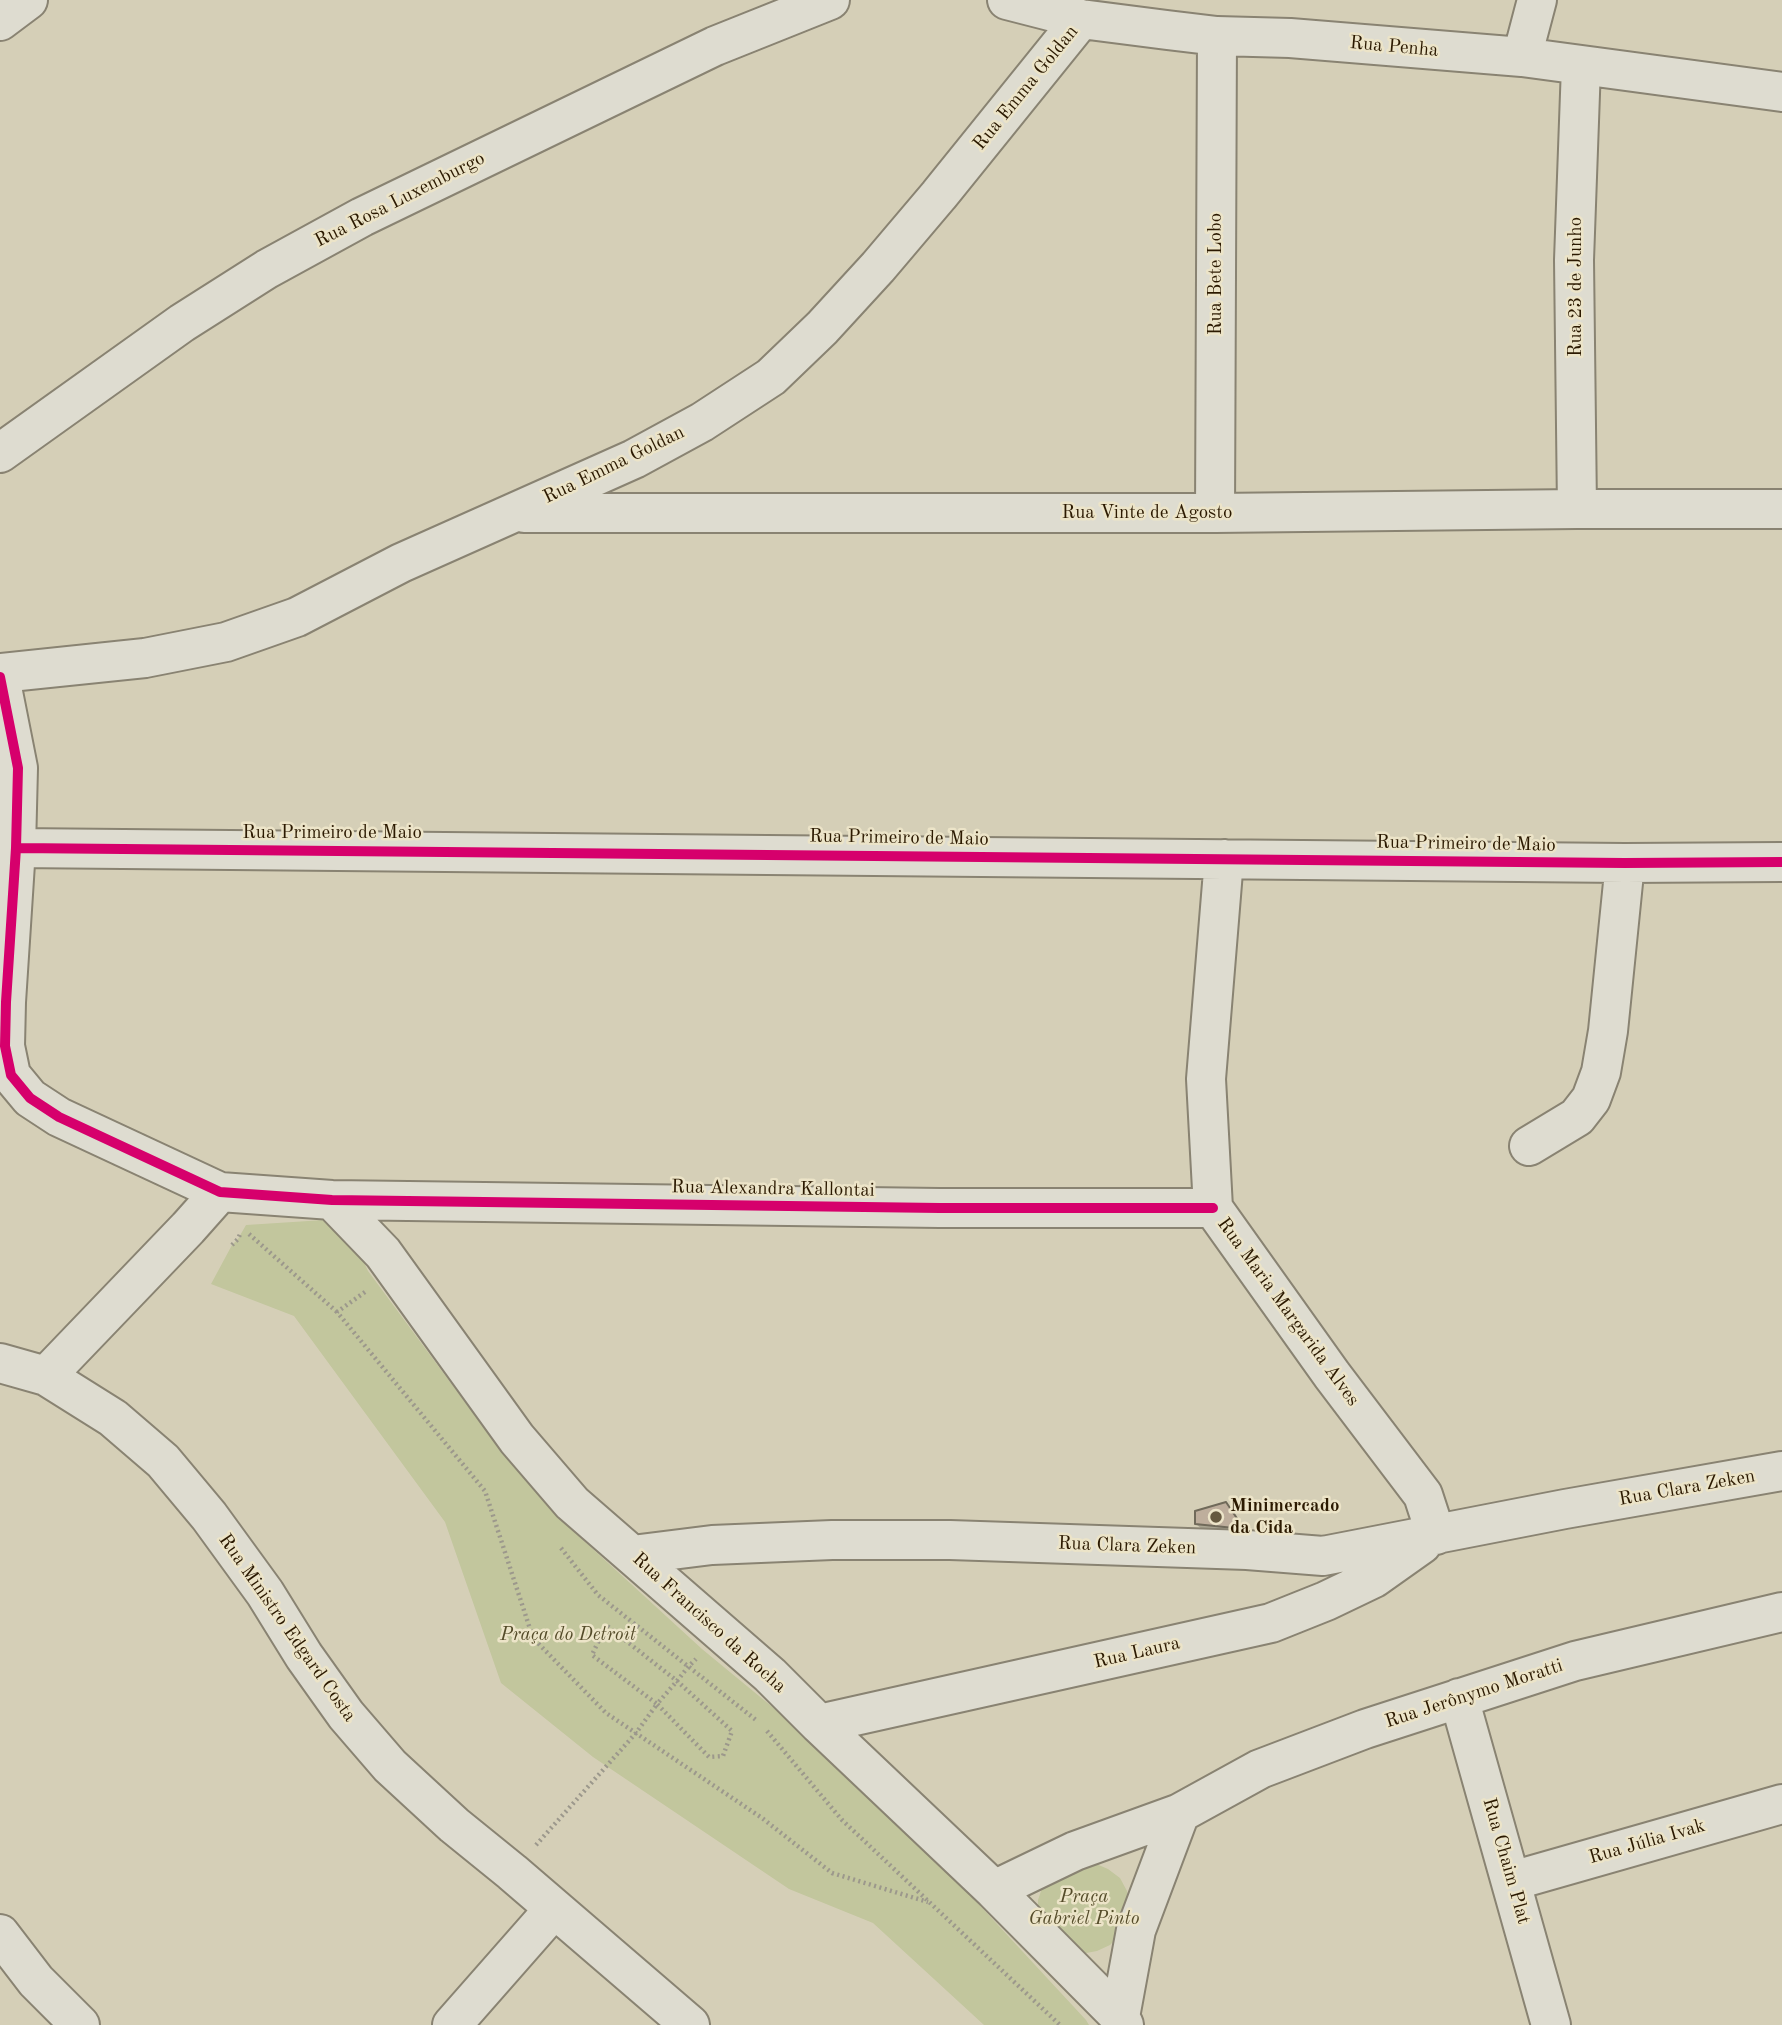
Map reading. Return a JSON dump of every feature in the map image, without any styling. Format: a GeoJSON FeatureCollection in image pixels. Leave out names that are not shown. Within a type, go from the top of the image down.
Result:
{"type":"FeatureCollection","features":[{"type":"Feature","properties":{"kind":"street"},"geometry":{"type":"LineString","coordinates":[[0,21],[28,0]]}},
{"type":"Feature","properties":{"kind":"street","name":"Rua Rosa Luxemburgo"},"geometry":{"type":"LineString","coordinates":[[0,453],[182,323],[267,269],[362,217],[715,46],[830,0]]}},
{"type":"Feature","properties":{"kind":"street","name":"Rua Penha"},"geometry":{"type":"LineString","coordinates":[[1007,0],[1081,19],[1217,36],[1290,38],[1522,57],[1782,92]]}},
{"type":"Feature","properties":{"kind":"street"},"geometry":{"type":"LineString","coordinates":[[1522,57],[1537,0]]}},
{"type":"Feature","properties":{"kind":"street","name":"Rua Emma Goldan"},"geometry":{"type":"LineString","coordinates":[[0,675],[145,658],[226,642],[297,617],[401,563],[645,453],[702,422],[771,377],[821,328],[878,267],[999,123],[1081,19]]}},
{"type":"Feature","properties":{"kind":"street","name":"Rua Bete Lobo"},"geometry":{"type":"LineString","coordinates":[[1215,513],[1217,36]]}},
{"type":"Feature","properties":{"kind":"street","name":"Rua 23 de Junho"},"geometry":{"type":"LineString","coordinates":[[1577,509],[1574,260],[1581,66]]}},
{"type":"Feature","properties":{"kind":"street","name":"Rua Vinte de Agosto"},"geometry":{"type":"LineString","coordinates":[[512,513],[1215,513],[1782,509]]}},
{"type":"Feature","properties":{"kind":"street"},"geometry":{"type":"LineString","coordinates":[[0,675],[18,768],[5,1046],[11,1075],[30,1098],[59,1117],[220,1192],[46,1376]]}},
{"type":"Feature","properties":{"kind":"street","name":"Rua Primeiro de Maio"},"geometry":{"type":"LineString","coordinates":[[16,848],[1625,863],[1782,862]]}},
{"type":"Feature","properties":{"kind":"street","name":"Rua Maria Margarida Alves"},"geometry":{"type":"LineString","coordinates":[[1224,859],[1206,1079],[1213,1208],[1332,1375],[1423,1495],[1436,1535]]}},
{"type":"Feature","properties":{"kind":"street"},"geometry":{"type":"LineString","coordinates":[[1529,1146],[1577,1117],[1591,1099],[1601,1072],[1608,1031],[1625,863]]}},
{"type":"Feature","properties":{"kind":"street","name":"Rua Alexandra Kallontai"},"geometry":{"type":"LineString","coordinates":[[220,1192],[332,1200],[940,1208],[1213,1208]]}},
{"type":"Feature","properties":{"kind":"street","name":"Rua Francisco da Rocha"},"geometry":{"type":"LineString","coordinates":[[332,1200],[383,1252],[517,1439],[572,1503],[770,1675],[994,1890],[1122,2021]]}},
{"type":"Feature","properties":{"kind":"street","name":"Rua Ministro Edgard Costa"},"geometry":{"type":"LineString","coordinates":[[0,1363],[46,1376],[113,1418],[163,1461],[209,1516],[257,1582],[346,1715],[390,1766],[454,1825],[690,2025]]}},
{"type":"Feature","properties":{"kind":"street","name":"Rua Clara Zeken"},"geometry":{"type":"LineString","coordinates":[[632,1555],[712,1545],[871,1540],[1247,1550],[1323,1556],[1566,1508],[1782,1471]]}},
{"type":"Feature","properties":{"kind":"street","name":"Rua Laura"},"geometry":{"type":"LineString","coordinates":[[819,1724],[1271,1623],[1374,1578],[1436,1535]]}},
{"type":"Feature","properties":{"kind":"street","name":"Rua Jerônymo Moratti"},"geometry":{"type":"LineString","coordinates":[[994,1890],[1074,1851],[1180,1813],[1260,1769],[1365,1729],[1575,1661],[1782,1612]]}},
{"type":"Feature","properties":{"kind":"street","name":"Rua Chaim Plat"},"geometry":{"type":"LineString","coordinates":[[1459,1698],[1551,2025]]}},
{"type":"Feature","properties":{"kind":"street","name":"Rua Júlia Ivak"},"geometry":{"type":"LineString","coordinates":[[1511,1881],[1782,1804]]}},
{"type":"Feature","properties":{"kind":"street"},"geometry":{"type":"LineString","coordinates":[[1122,2021],[1136,1930],[1180,1813]]}},
{"type":"Feature","properties":{"kind":"street"},"geometry":{"type":"LineString","coordinates":[[452,2025],[554,1909]]}},
{"type":"Feature","properties":{"kind":"street"},"geometry":{"type":"LineString","coordinates":[[0,1934],[36,1981],[80,2025]]}},
{"type":"Feature","properties":{"kind":"path"},"geometry":{"type":"LineString","coordinates":[[242,1229],[256,1230]]}},
{"type":"Feature","properties":{"kind":"path"},"geometry":{"type":"LineString","coordinates":[[232,1245],[242,1229]]}},
{"type":"Feature","properties":{"kind":"path"},"geometry":{"type":"LineString","coordinates":[[242,1229],[337,1312],[485,1490],[533,1638],[607,1713],[762,1818],[832,1872],[928,1902]]}},
{"type":"Feature","properties":{"kind":"path"},"geometry":{"type":"LineString","coordinates":[[337,1312],[368,1290]]}},
{"type":"Feature","properties":{"kind":"path"},"geometry":{"type":"LineString","coordinates":[[555,1541],[598,1595],[761,1724],[842,1820],[1060,2025]]}},
{"type":"Feature","properties":{"kind":"path"},"geometry":{"type":"LineString","coordinates":[[606,1625],[677,1681],[732,1731],[723,1756],[709,1756],[657,1704],[592,1655],[606,1625]]}},
{"type":"Feature","properties":{"kind":"path"},"geometry":{"type":"LineString","coordinates":[[512,1872],[636,1733],[688,1667],[721,1632]]}},
{"type":"Feature","properties":{"kind":"green space","name":"Praça do Detroit"},"geometry":{"type":"Polygon","coordinates":[[[324,1220],[350,1234],[368,1271],[504,1455],[571,1529],[702,1649],[810,1738],[972,1897],[1089,2025],[984,2025],[873,1923],[789,1889],[593,1757],[501,1683],[445,1522],[294,1316],[211,1284],[246,1225],[324,1220]]]}},
{"type":"Feature","properties":{"kind":"green space","name":"Praça Gabriel Pinto"},"geometry":{"type":"Polygon","coordinates":[[[1094,1863],[1120,1878],[1127,1891],[1130,1906],[1121,1934],[1110,1945],[1081,1954],[1038,1915],[1038,1900],[1043,1885],[1094,1863]]]}},
{"type":"Feature","properties":{"kind":"building","name":"Minimercado da Cida"},"geometry":{"type":"Polygon","coordinates":[[[1226,1502],[1244,1529],[1195,1524],[1195,1511],[1226,1502]]]}},
{"type":"Feature","properties":{"kind":"cycle path"},"geometry":{"type":"LineString","coordinates":[[0,677],[18,768],[6,1002],[5,1046],[11,1075],[30,1098],[59,1117],[220,1192],[332,1200],[940,1208],[1213,1208]]}},
{"type":"Feature","properties":{"kind":"cycle path"},"geometry":{"type":"LineString","coordinates":[[16,848],[1625,863],[1782,862]]}},
{"type":"Feature","properties":{"kind":"place","name":"Minimercado da Cida"},"geometry":{"type":"Point","coordinates":[1216,1517]}}]}
